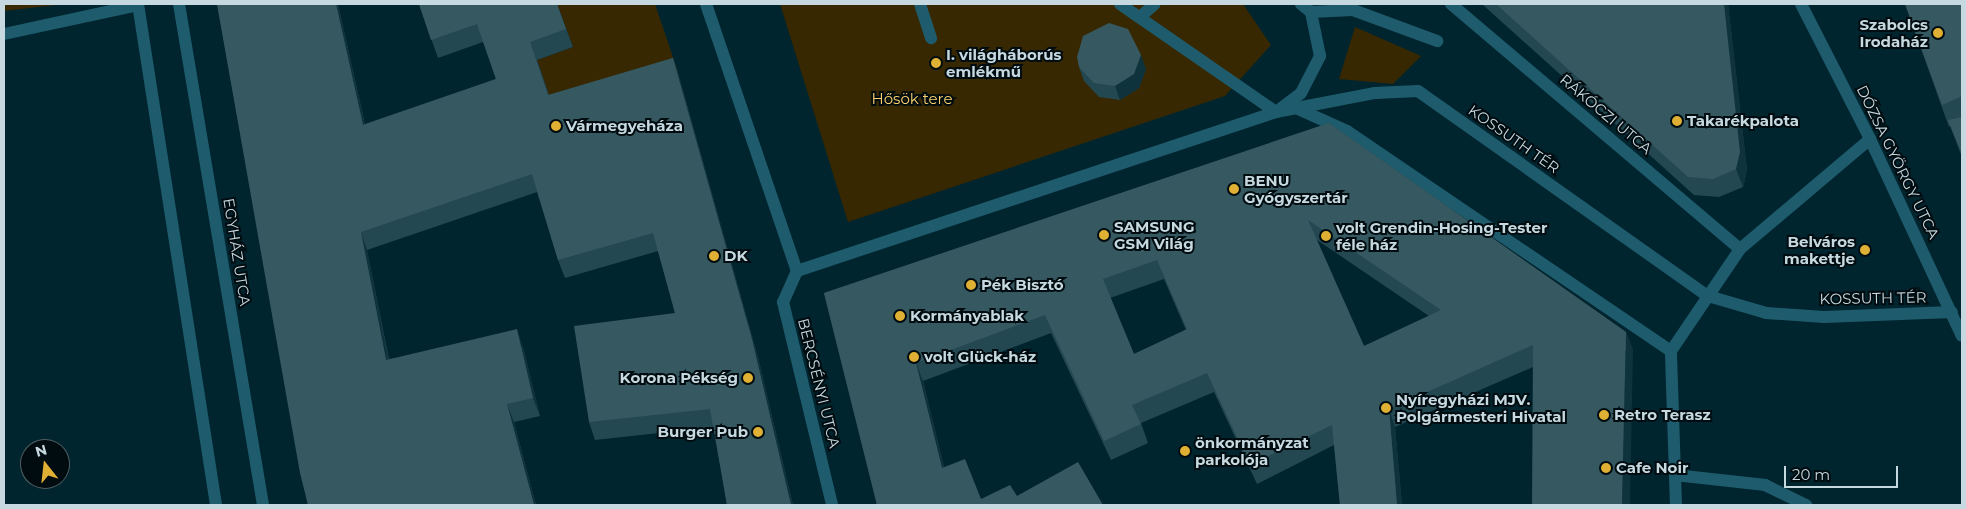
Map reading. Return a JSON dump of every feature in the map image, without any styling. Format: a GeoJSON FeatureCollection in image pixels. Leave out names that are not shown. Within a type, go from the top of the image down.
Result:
{"type":"FeatureCollection","features":[{"type":"Feature","properties":{"kind":"street"},"geometry":{"type":"LineString","coordinates":[[4,34],[138,4],[216,505]]}},
{"type":"Feature","properties":{"kind":"street","name":"EGYHÁZ UTCA"},"geometry":{"type":"LineString","coordinates":[[179,4],[263,505]]}},
{"type":"Feature","properties":{"kind":"street"},"geometry":{"type":"LineString","coordinates":[[706,4],[797,271],[1276,112],[1301,93],[1320,56],[1311,12],[1301,4]]}},
{"type":"Feature","properties":{"kind":"street"},"geometry":{"type":"LineString","coordinates":[[920,4],[932,38]]}},
{"type":"Feature","properties":{"kind":"street"},"geometry":{"type":"LineString","coordinates":[[1120,4],[1141,16],[1276,112]]}},
{"type":"Feature","properties":{"kind":"street"},"geometry":{"type":"LineString","coordinates":[[1141,16],[1155,4]]}},
{"type":"Feature","properties":{"kind":"street","name":"RÁKÓCZI UTCA"},"geometry":{"type":"LineString","coordinates":[[1451,4],[1740,249]]}},
{"type":"Feature","properties":{"kind":"street","name":"DÓZSA GYÖRGY UTCA"},"geometry":{"type":"LineString","coordinates":[[1801,4],[1870,139],[1962,336]]}},
{"type":"Feature","properties":{"kind":"street"},"geometry":{"type":"LineString","coordinates":[[1311,12],[1353,10],[1437,41]]}},
{"type":"Feature","properties":{"kind":"street","name":"KOSSUTH TÉR"},"geometry":{"type":"LineString","coordinates":[[1276,112],[1374,93],[1418,91],[1708,296],[1766,313],[1824,317],[1952,312]]}},
{"type":"Feature","properties":{"kind":"street"},"geometry":{"type":"LineString","coordinates":[[1296,108],[1347,131],[1671,351]]}},
{"type":"Feature","properties":{"kind":"street"},"geometry":{"type":"LineString","coordinates":[[1676,505],[1671,351],[1740,249],[1870,139]]}},
{"type":"Feature","properties":{"kind":"street","name":"BERCSÉNYI UTCA"},"geometry":{"type":"LineString","coordinates":[[797,271],[783,302],[832,505]]}},
{"type":"Feature","properties":{"kind":"street"},"geometry":{"type":"LineString","coordinates":[[1675,476],[1765,485],[1806,505]]}},
{"type":"Feature","properties":{"kind":"green space"},"geometry":{"type":"Polygon","coordinates":[[[4,4],[65,4],[4,11],[4,4]]]}},
{"type":"Feature","properties":{"kind":"green space"},"geometry":{"type":"Polygon","coordinates":[[[557,4],[655,4],[679,75],[555,113],[537,60],[573,47],[557,4]]]}},
{"type":"Feature","properties":{"kind":"green space","name":"Hősök tere"},"geometry":{"type":"Polygon","coordinates":[[[780,4],[1243,4],[1271,45],[1225,96],[848,222],[780,4]]]}},
{"type":"Feature","properties":{"kind":"green space"},"geometry":{"type":"Polygon","coordinates":[[[1355,27],[1421,56],[1393,84],[1339,79],[1355,27]]]}},
{"type":"Feature","properties":{"kind":"building"},"geometry":{"type":"Polygon","coordinates":[[[217,4],[336,4],[363,125],[496,79],[477,24],[431,40],[419,4],[557,4],[566,29],[530,42],[548,95],[673,58],[752,339],[791,505],[727,505],[710,409],[589,422],[574,326],[675,313],[653,233],[558,260],[532,174],[361,232],[386,360],[517,329],[533,398],[507,404],[534,505],[308,505],[300,473],[217,4]]]}},
{"type":"Feature","properties":{"kind":"building","name":"Takarékpalota"},"geometry":{"type":"Polygon","coordinates":[[[1496,4],[1724,4],[1740,152],[1736,169],[1713,179],[1688,177],[1496,4]]]}},
{"type":"Feature","properties":{"kind":"building","name":"Szabolcs Irodaház"},"geometry":{"type":"Polygon","coordinates":[[[1905,4],[1962,4],[1962,96],[1942,105],[1905,4]]]}},
{"type":"Feature","properties":{"kind":"building"},"geometry":{"type":"Polygon","coordinates":[[[1109,23],[1128,29],[1141,55],[1134,74],[1115,86],[1094,83],[1079,67],[1077,57],[1083,36],[1109,23]]]}},
{"type":"Feature","properties":{"kind":"building"},"geometry":{"type":"Polygon","coordinates":[[[1962,117],[1962,154],[1948,120],[1962,117]]]}},
{"type":"Feature","properties":{"kind":"building"},"geometry":{"type":"Polygon","coordinates":[[[1329,123],[1626,332],[1622,505],[1532,505],[1533,345],[1389,409],[1397,505],[1340,505],[1332,425],[1250,465],[1207,373],[1132,405],[1141,424],[1104,441],[1045,315],[916,363],[942,468],[965,459],[981,499],[1010,485],[1017,496],[1078,462],[1103,505],[877,505],[824,293],[1329,123]],[[1308,220],[1364,346],[1441,310],[1308,220]],[[1157,260],[1103,279],[1134,354],[1187,329],[1157,260]]]}},
{"type":"Feature","properties":{"kind":"place","name":"Szabolcs Irodaház"},"geometry":{"type":"Point","coordinates":[1938,33]}},
{"type":"Feature","properties":{"kind":"place","name":"I. világháborús emlékmű"},"geometry":{"type":"Point","coordinates":[936,63]}},
{"type":"Feature","properties":{"kind":"place","name":"Takarékpalota"},"geometry":{"type":"Point","coordinates":[1677,121]}},
{"type":"Feature","properties":{"kind":"place","name":"Vármegyeháza"},"geometry":{"type":"Point","coordinates":[556,126]}},
{"type":"Feature","properties":{"kind":"place","name":"BENU Gyógyszertár"},"geometry":{"type":"Point","coordinates":[1234,189]}},
{"type":"Feature","properties":{"kind":"place","name":"SAMSUNG GSM Világ"},"geometry":{"type":"Point","coordinates":[1104,235]}},
{"type":"Feature","properties":{"kind":"place","name":"volt Grendin-Hosing-Tester féle ház"},"geometry":{"type":"Point","coordinates":[1326,236]}},
{"type":"Feature","properties":{"kind":"place","name":"Belváros makettje"},"geometry":{"type":"Point","coordinates":[1865,250]}},
{"type":"Feature","properties":{"kind":"place","name":"DK"},"geometry":{"type":"Point","coordinates":[714,256]}},
{"type":"Feature","properties":{"kind":"place","name":"Pék Bisztó"},"geometry":{"type":"Point","coordinates":[971,285]}},
{"type":"Feature","properties":{"kind":"place","name":"Kormányablak"},"geometry":{"type":"Point","coordinates":[900,316]}},
{"type":"Feature","properties":{"kind":"place","name":"volt Glück-ház"},"geometry":{"type":"Point","coordinates":[914,357]}},
{"type":"Feature","properties":{"kind":"place","name":"Korona Pékség"},"geometry":{"type":"Point","coordinates":[748,378]}},
{"type":"Feature","properties":{"kind":"place","name":"Nyíregyházi MJV. Polgármesteri Hivatal"},"geometry":{"type":"Point","coordinates":[1386,408]}},
{"type":"Feature","properties":{"kind":"place","name":"Retro Terasz"},"geometry":{"type":"Point","coordinates":[1604,415]}},
{"type":"Feature","properties":{"kind":"place","name":"Burger Pub"},"geometry":{"type":"Point","coordinates":[758,432]}},
{"type":"Feature","properties":{"kind":"place","name":"önkormányzat parkolója"},"geometry":{"type":"Point","coordinates":[1185,451]}},
{"type":"Feature","properties":{"kind":"place","name":"Cafe Noir"},"geometry":{"type":"Point","coordinates":[1606,468]}}]}
